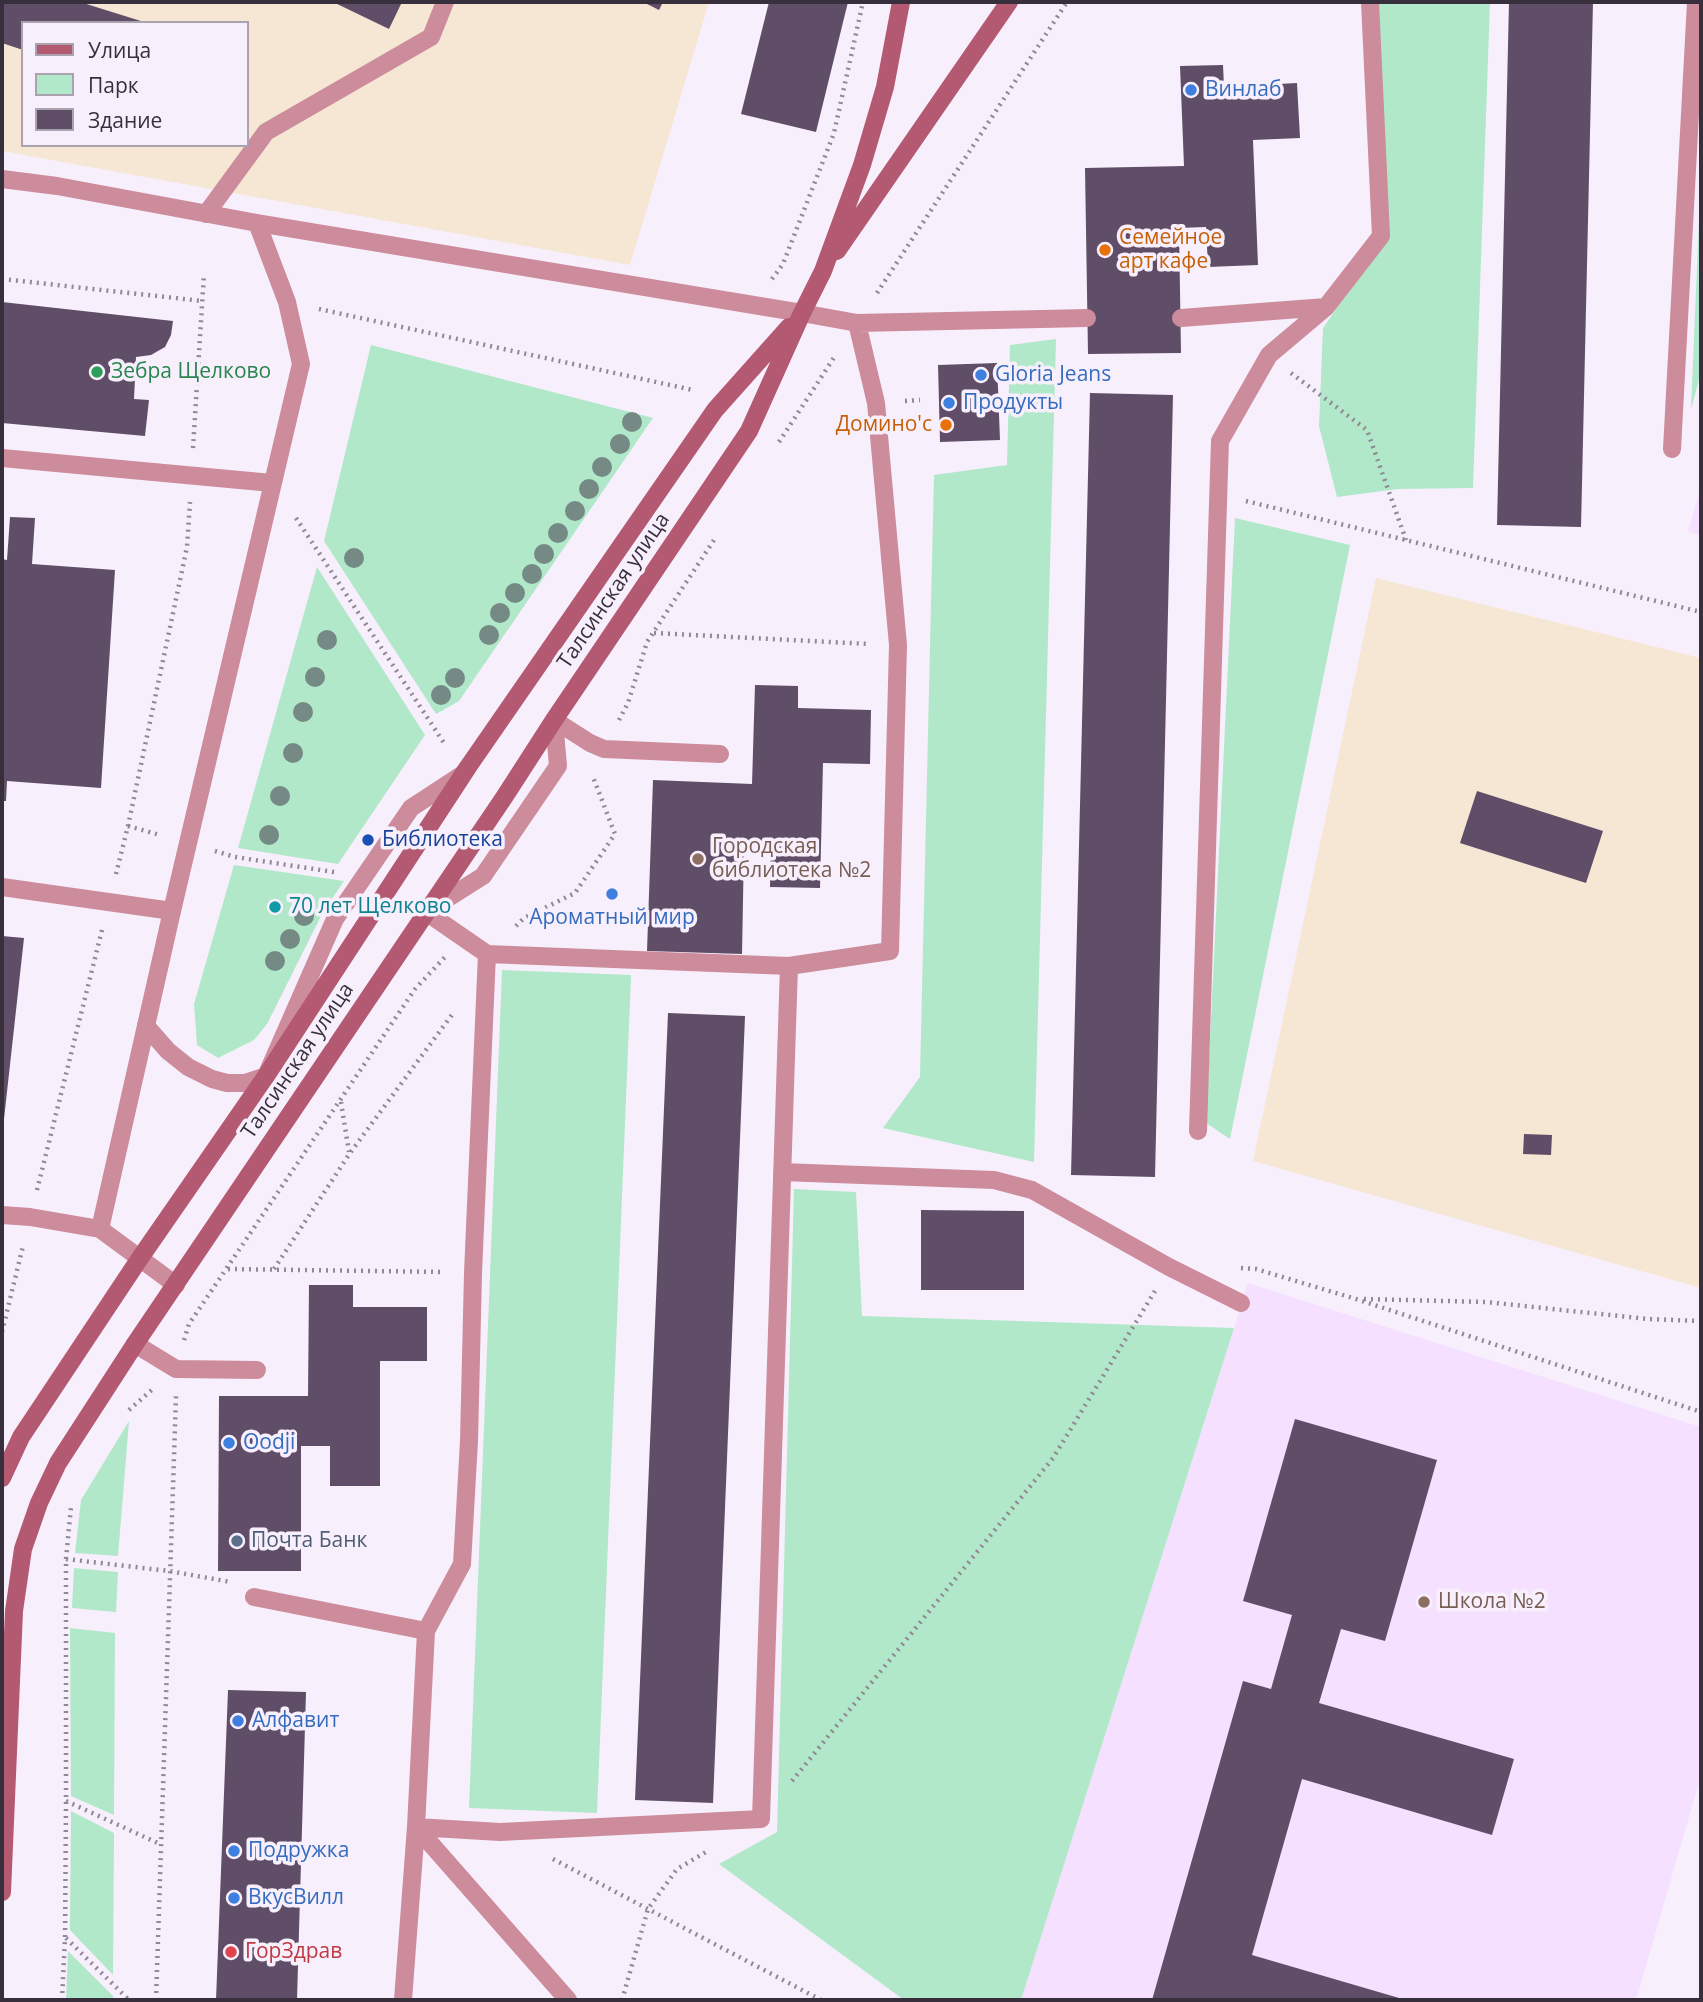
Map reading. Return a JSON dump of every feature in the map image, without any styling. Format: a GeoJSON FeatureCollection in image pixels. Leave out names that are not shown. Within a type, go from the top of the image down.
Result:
{"type":"FeatureCollection","features":[{"type":"Feature","properties":{"kind":"main road","name":"Талсинская улица"},"geometry":{"type":"LineString","coordinates":[[2,1892],[14,1611],[23,1549],[39,1503],[58,1463],[135,1344],[749,431],[823,271],[862,165],[885,88],[901,2]]}},
{"type":"Feature","properties":{"kind":"main road"},"geometry":{"type":"LineString","coordinates":[[823,271],[1009,2]]}},
{"type":"Feature","properties":{"kind":"main road","name":"Талсинская улица"},"geometry":{"type":"LineString","coordinates":[[2,1478],[21,1437],[266,1076],[463,774],[715,410],[802,313]]}},
{"type":"Feature","properties":{"kind":"street"},"geometry":{"type":"LineString","coordinates":[[206,214],[266,132],[431,37],[445,2]]}},
{"type":"Feature","properties":{"kind":"street"},"geometry":{"type":"LineString","coordinates":[[1198,1131],[1220,441],[1269,355],[1326,306],[1381,236],[1370,2]]}},
{"type":"Feature","properties":{"kind":"street"},"geometry":{"type":"LineString","coordinates":[[1672,449],[1696,2]]}},
{"type":"Feature","properties":{"kind":"street"},"geometry":{"type":"LineString","coordinates":[[2,178],[857,323],[1087,318]]}},
{"type":"Feature","properties":{"kind":"street"},"geometry":{"type":"LineString","coordinates":[[100,1229],[301,364],[287,302],[257,223]]}},
{"type":"Feature","properties":{"kind":"street"},"geometry":{"type":"LineString","coordinates":[[1181,317],[1326,306]]}},
{"type":"Feature","properties":{"kind":"street"},"geometry":{"type":"LineString","coordinates":[[554,720],[558,766],[482,876],[426,912],[463,938],[487,954],[789,966],[890,951],[898,645],[876,403],[857,323]]}},
{"type":"Feature","properties":{"kind":"street"},"geometry":{"type":"LineString","coordinates":[[2,458],[191,477],[272,482]]}},
{"type":"Feature","properties":{"kind":"street"},"geometry":{"type":"LineString","coordinates":[[554,720],[604,749],[720,754]]}},
{"type":"Feature","properties":{"kind":"street"},"geometry":{"type":"LineString","coordinates":[[146,1026],[168,1051],[188,1067],[212,1079],[227,1083],[245,1083],[266,1076],[335,919],[411,808],[463,774]]}},
{"type":"Feature","properties":{"kind":"street"},"geometry":{"type":"LineString","coordinates":[[2,887],[172,911]]}},
{"type":"Feature","properties":{"kind":"street"},"geometry":{"type":"LineString","coordinates":[[403,2000],[416,1827],[426,1631],[462,1564],[487,954]]}},
{"type":"Feature","properties":{"kind":"street"},"geometry":{"type":"LineString","coordinates":[[416,1827],[500,1832],[761,1819],[789,966]]}},
{"type":"Feature","properties":{"kind":"street"},"geometry":{"type":"LineString","coordinates":[[782,1172],[994,1180],[1031,1190],[1169,1267],[1241,1303]]}},
{"type":"Feature","properties":{"kind":"street"},"geometry":{"type":"LineString","coordinates":[[2,1215],[100,1229],[176,1284]]}},
{"type":"Feature","properties":{"kind":"street"},"geometry":{"type":"LineString","coordinates":[[135,1344],[176,1369],[257,1370]]}},
{"type":"Feature","properties":{"kind":"street"},"geometry":{"type":"LineString","coordinates":[[254,1597],[426,1631]]}},
{"type":"Feature","properties":{"kind":"street"},"geometry":{"type":"LineString","coordinates":[[416,1827],[568,2000]]}},
{"type":"Feature","properties":{"kind":"path"},"geometry":{"type":"LineString","coordinates":[[753,306],[783,264],[834,133],[863,2]]}},
{"type":"Feature","properties":{"kind":"path"},"geometry":{"type":"LineString","coordinates":[[776,446],[1068,2]]}},
{"type":"Feature","properties":{"kind":"path"},"geometry":{"type":"LineString","coordinates":[[2,1332],[128,826],[187,547],[204,274]]}},
{"type":"Feature","properties":{"kind":"path"},"geometry":{"type":"LineString","coordinates":[[2,279],[202,301]]}},
{"type":"Feature","properties":{"kind":"path"},"geometry":{"type":"LineString","coordinates":[[287,302],[693,390]]}},
{"type":"Feature","properties":{"kind":"path"},"geometry":{"type":"LineString","coordinates":[[1269,355],[1367,429],[1407,541]]}},
{"type":"Feature","properties":{"kind":"path"},"geometry":{"type":"LineString","coordinates":[[272,482],[446,746]]}},
{"type":"Feature","properties":{"kind":"path"},"geometry":{"type":"LineString","coordinates":[[1218,495],[1701,612]]}},
{"type":"Feature","properties":{"kind":"path"},"geometry":{"type":"LineString","coordinates":[[487,954],[524,918],[575,893],[615,834],[590,770],[628,703],[647,642],[715,539]]}},
{"type":"Feature","properties":{"kind":"path"},"geometry":{"type":"LineString","coordinates":[[654,633],[898,645]]}},
{"type":"Feature","properties":{"kind":"path"},"geometry":{"type":"LineString","coordinates":[[128,826],[235,857],[343,873]]}},
{"type":"Feature","properties":{"kind":"path"},"geometry":{"type":"LineString","coordinates":[[156,2000],[176,1369],[189,1324],[415,989],[463,938]]}},
{"type":"Feature","properties":{"kind":"path"},"geometry":{"type":"LineString","coordinates":[[274,1269],[349,1153],[462,1002]]}},
{"type":"Feature","properties":{"kind":"path"},"geometry":{"type":"LineString","coordinates":[[341,1102],[349,1153]]}},
{"type":"Feature","properties":{"kind":"path"},"geometry":{"type":"LineString","coordinates":[[761,1819],[1053,1458],[1169,1267]]}},
{"type":"Feature","properties":{"kind":"path"},"geometry":{"type":"LineString","coordinates":[[1231,1268],[1256,1269],[1356,1299],[1701,1412]]}},
{"type":"Feature","properties":{"kind":"path"},"geometry":{"type":"LineString","coordinates":[[228,1269],[473,1273]]}},
{"type":"Feature","properties":{"kind":"path"},"geometry":{"type":"LineString","coordinates":[[1356,1299],[1486,1302],[1648,1319],[1701,1321]]}},
{"type":"Feature","properties":{"kind":"path"},"geometry":{"type":"LineString","coordinates":[[125,1415],[176,1369]]}},
{"type":"Feature","properties":{"kind":"path"},"geometry":{"type":"LineString","coordinates":[[62,2000],[65,1938],[66,1559],[72,1499]]}},
{"type":"Feature","properties":{"kind":"path"},"geometry":{"type":"LineString","coordinates":[[66,1559],[169,1571],[242,1584],[254,1597]]}},
{"type":"Feature","properties":{"kind":"path"},"geometry":{"type":"LineString","coordinates":[[66,1801],[160,1844]]}},
{"type":"Feature","properties":{"kind":"path"},"geometry":{"type":"LineString","coordinates":[[622,2000],[648,1909],[677,1868],[713,1847]]}},
{"type":"Feature","properties":{"kind":"path"},"geometry":{"type":"LineString","coordinates":[[550,1858],[821,2000]]}},
{"type":"Feature","properties":{"kind":"path"},"geometry":{"type":"LineString","coordinates":[[65,1938],[129,2000]]}},
{"type":"Feature","properties":{"kind":"shaded area"},"geometry":{"type":"Polygon","coordinates":[[[2,2],[709,2],[630,265],[2,151],[2,2]]]}},
{"type":"Feature","properties":{"kind":"shaded area"},"geometry":{"type":"Polygon","coordinates":[[[1701,487],[1701,536],[1688,531],[1701,487]]]}},
{"type":"Feature","properties":{"kind":"shaded area"},"geometry":{"type":"Polygon","coordinates":[[[1376,578],[1701,658],[1701,1288],[1253,1161],[1376,578]]]}},
{"type":"Feature","properties":{"kind":"shaded area","name":"Школа №2"},"geometry":{"type":"Polygon","coordinates":[[[1248,1283],[1701,1427],[1701,1776],[1636,2000],[1021,2000],[1248,1283]]]}},
{"type":"Feature","properties":{"kind":"green space"},"geometry":{"type":"Polygon","coordinates":[[[1377,2],[1490,2],[1473,488],[1398,489],[1337,497],[1319,426],[1323,328],[1389,232],[1377,2]]]}},
{"type":"Feature","properties":{"kind":"green space"},"geometry":{"type":"Polygon","coordinates":[[[1701,172],[1701,373],[1691,409],[1701,172]]]}},
{"type":"Feature","properties":{"kind":"green space"},"geometry":{"type":"Polygon","coordinates":[[[1056,339],[1034,1162],[883,1128],[920,1077],[934,475],[1007,465],[1010,345],[1056,339]]]}},
{"type":"Feature","properties":{"kind":"green space"},"geometry":{"type":"Polygon","coordinates":[[[371,345],[653,418],[459,701],[436,714],[324,541],[371,345]]]}},
{"type":"Feature","properties":{"kind":"green space"},"geometry":{"type":"Polygon","coordinates":[[[1235,518],[1350,545],[1230,1139],[1206,1123],[1235,518]]]}},
{"type":"Feature","properties":{"kind":"green space"},"geometry":{"type":"Polygon","coordinates":[[[317,567],[425,735],[338,864],[238,848],[317,567]]]}},
{"type":"Feature","properties":{"kind":"green space"},"geometry":{"type":"Polygon","coordinates":[[[234,865],[344,881],[323,912],[267,1024],[254,1040],[218,1058],[197,1045],[194,1004],[234,865]]]}},
{"type":"Feature","properties":{"kind":"green space"},"geometry":{"type":"Polygon","coordinates":[[[502,970],[631,975],[597,1813],[469,1808],[502,970]]]}},
{"type":"Feature","properties":{"kind":"green space"},"geometry":{"type":"Polygon","coordinates":[[[794,1189],[856,1192],[862,1316],[1234,1328],[1021,2000],[904,2000],[719,1864],[777,1832],[794,1189]]]}},
{"type":"Feature","properties":{"kind":"green space"},"geometry":{"type":"Polygon","coordinates":[[[129,1421],[118,1556],[75,1553],[81,1500],[129,1421]]]}},
{"type":"Feature","properties":{"kind":"green space"},"geometry":{"type":"Polygon","coordinates":[[[74,1568],[118,1572],[116,1612],[72,1608],[74,1568]]]}},
{"type":"Feature","properties":{"kind":"green space"},"geometry":{"type":"Polygon","coordinates":[[[70,1628],[115,1633],[114,1815],[71,1796],[70,1628]]]}},
{"type":"Feature","properties":{"kind":"green space"},"geometry":{"type":"Polygon","coordinates":[[[71,1811],[114,1833],[113,1975],[70,1930],[71,1811]]]}},
{"type":"Feature","properties":{"kind":"green space"},"geometry":{"type":"Polygon","coordinates":[[[68,1951],[113,1996],[113,2000],[66,2000],[68,1951]]]}},
{"type":"Feature","properties":{"kind":"building"},"geometry":{"type":"Polygon","coordinates":[[[2,2],[80,2],[141,21],[21,21],[21,49],[2,43],[2,2]]]}},
{"type":"Feature","properties":{"kind":"building"},"geometry":{"type":"Polygon","coordinates":[[[333,2],[402,2],[389,29],[333,2]]]}},
{"type":"Feature","properties":{"kind":"building"},"geometry":{"type":"Polygon","coordinates":[[[643,2],[663,2],[659,10],[643,2]]]}},
{"type":"Feature","properties":{"kind":"building"},"geometry":{"type":"Polygon","coordinates":[[[769,2],[848,2],[816,132],[741,114],[769,2]]]}},
{"type":"Feature","properties":{"kind":"building"},"geometry":{"type":"Polygon","coordinates":[[[1509,2],[1593,2],[1581,527],[1497,525],[1509,2]]]}},
{"type":"Feature","properties":{"kind":"building"},"geometry":{"type":"Polygon","coordinates":[[[1223,65],[1224,87],[1297,83],[1300,138],[1253,140],[1258,265],[1208,267],[1206,227],[1179,228],[1181,353],[1088,354],[1085,168],[1184,166],[1180,66],[1223,65]]]}},
{"type":"Feature","properties":{"kind":"building"},"geometry":{"type":"Polygon","coordinates":[[[2,302],[173,321],[171,335],[165,347],[151,355],[136,357],[134,399],[149,400],[145,436],[2,423],[2,302]]]}},
{"type":"Feature","properties":{"kind":"building"},"geometry":{"type":"Polygon","coordinates":[[[997,363],[1000,440],[940,442],[938,365],[997,363]]]}},
{"type":"Feature","properties":{"kind":"building"},"geometry":{"type":"Polygon","coordinates":[[[1090,393],[1173,395],[1155,1177],[1071,1175],[1090,393]]]}},
{"type":"Feature","properties":{"kind":"building"},"geometry":{"type":"Polygon","coordinates":[[[10,517],[35,518],[32,564],[115,570],[101,788],[7,781],[6,801],[2,801],[2,559],[7,560],[10,517]]]}},
{"type":"Feature","properties":{"kind":"building"},"geometry":{"type":"Polygon","coordinates":[[[755,685],[798,686],[798,708],[871,710],[870,764],[823,763],[820,888],[770,887],[771,847],[744,846],[742,954],[647,951],[653,780],[752,784],[755,685]]]}},
{"type":"Feature","properties":{"kind":"building"},"geometry":{"type":"Polygon","coordinates":[[[1477,791],[1603,831],[1586,883],[1460,843],[1477,791]]]}},
{"type":"Feature","properties":{"kind":"building"},"geometry":{"type":"Polygon","coordinates":[[[2,936],[24,938],[4,1119],[2,1119],[2,936]]]}},
{"type":"Feature","properties":{"kind":"building"},"geometry":{"type":"Polygon","coordinates":[[[668,1013],[745,1016],[713,1803],[635,1800],[668,1013]]]}},
{"type":"Feature","properties":{"kind":"building"},"geometry":{"type":"Polygon","coordinates":[[[1524,1134],[1552,1135],[1551,1155],[1523,1154],[1524,1134]]]}},
{"type":"Feature","properties":{"kind":"building"},"geometry":{"type":"Polygon","coordinates":[[[921,1210],[1024,1211],[1024,1290],[921,1290],[921,1210]]]}},
{"type":"Feature","properties":{"kind":"building"},"geometry":{"type":"Polygon","coordinates":[[[309,1285],[353,1285],[353,1307],[427,1307],[427,1361],[380,1361],[380,1486],[330,1486],[330,1446],[301,1446],[301,1571],[218,1571],[219,1396],[308,1396],[309,1285]]]}},
{"type":"Feature","properties":{"kind":"building"},"geometry":{"type":"Polygon","coordinates":[[[1295,1419],[1437,1460],[1385,1641],[1341,1629],[1319,1703],[1514,1759],[1492,1835],[1302,1779],[1252,1955],[1406,2000],[1152,2000],[1243,1681],[1271,1689],[1292,1615],[1243,1601],[1295,1419]]]}},
{"type":"Feature","properties":{"kind":"building"},"geometry":{"type":"Polygon","coordinates":[[[228,1690],[306,1692],[297,2000],[216,2000],[228,1690]]]}},
{"type":"Feature","properties":{"kind":"place","name":"Винлаб"},"geometry":{"type":"Point","coordinates":[1191,90]}},
{"type":"Feature","properties":{"kind":"place","name":"Семейное арт кафе"},"geometry":{"type":"Point","coordinates":[1105,250]}},
{"type":"Feature","properties":{"kind":"place","name":"Зебра Щелково"},"geometry":{"type":"Point","coordinates":[97,372]}},
{"type":"Feature","properties":{"kind":"place","name":"Gloria Jeans"},"geometry":{"type":"Point","coordinates":[981,375]}},
{"type":"Feature","properties":{"kind":"place","name":"Продукты"},"geometry":{"type":"Point","coordinates":[949,403]}},
{"type":"Feature","properties":{"kind":"place","name":"Домино'c"},"geometry":{"type":"Point","coordinates":[946,425]}},
{"type":"Feature","properties":{"kind":"place","name":"Библиотека"},"geometry":{"type":"Point","coordinates":[368,840]}},
{"type":"Feature","properties":{"kind":"place","name":"Городская библиотека №2"},"geometry":{"type":"Point","coordinates":[698,859]}},
{"type":"Feature","properties":{"kind":"place","name":"Ароматный мир"},"geometry":{"type":"Point","coordinates":[612,894]}},
{"type":"Feature","properties":{"kind":"place","name":"70 лет Щелково"},"geometry":{"type":"Point","coordinates":[275,907]}},
{"type":"Feature","properties":{"kind":"place","name":"Oodji"},"geometry":{"type":"Point","coordinates":[229,1443]}},
{"type":"Feature","properties":{"kind":"place","name":"Почта Банк"},"geometry":{"type":"Point","coordinates":[237,1541]}},
{"type":"Feature","properties":{"kind":"place","name":"Школа №2"},"geometry":{"type":"Point","coordinates":[1424,1602]}},
{"type":"Feature","properties":{"kind":"place","name":"Алфавит"},"geometry":{"type":"Point","coordinates":[238,1721]}},
{"type":"Feature","properties":{"kind":"place","name":"Подружка"},"geometry":{"type":"Point","coordinates":[234,1851]}},
{"type":"Feature","properties":{"kind":"place","name":"ВкусВилл"},"geometry":{"type":"Point","coordinates":[234,1898]}},
{"type":"Feature","properties":{"kind":"place","name":"ГорЗдрав"},"geometry":{"type":"Point","coordinates":[231,1952]}}]}
